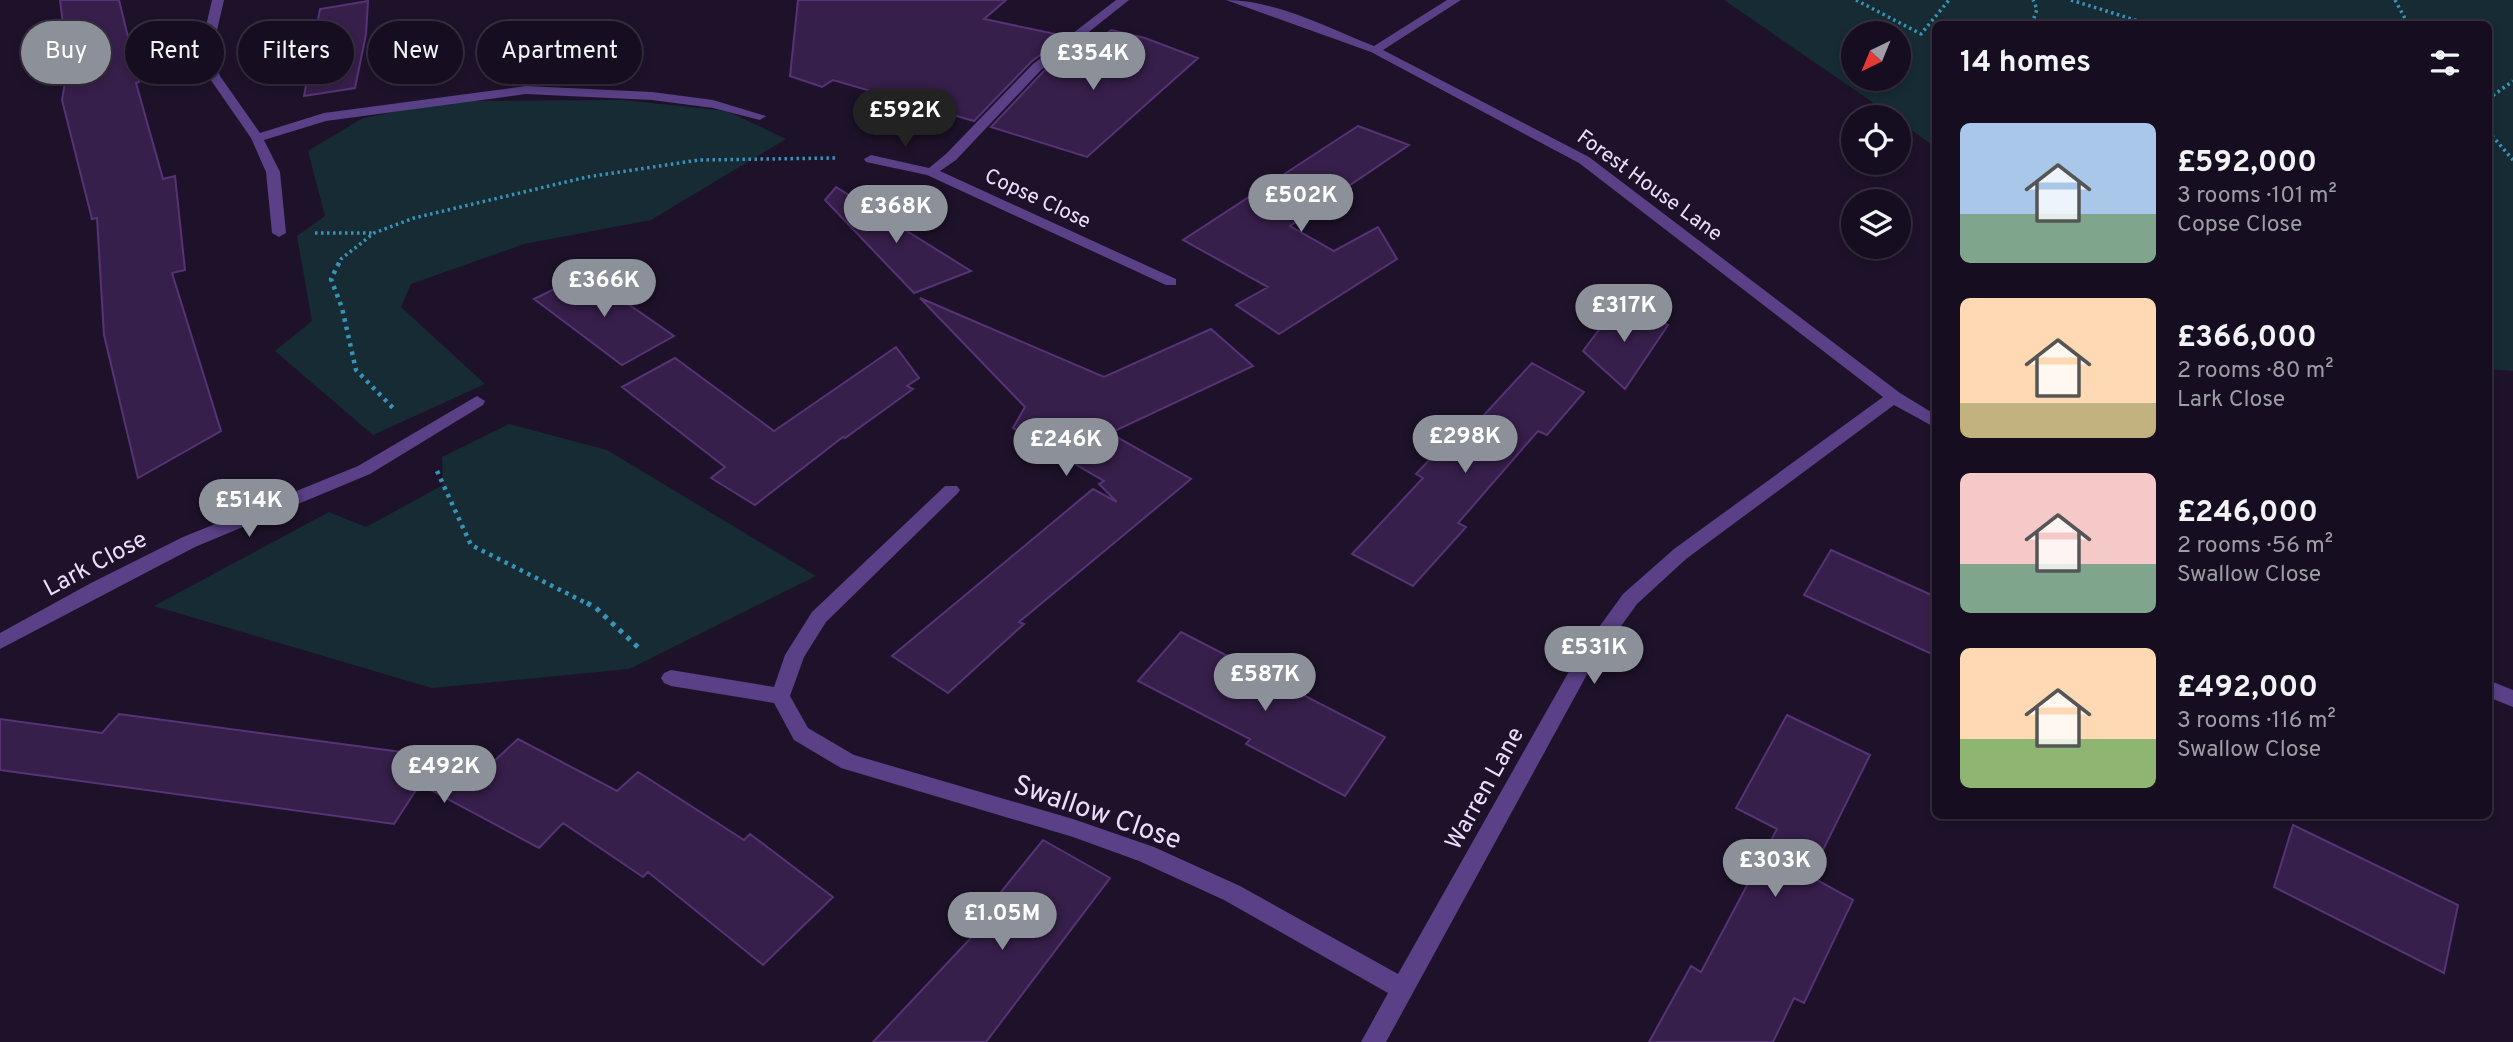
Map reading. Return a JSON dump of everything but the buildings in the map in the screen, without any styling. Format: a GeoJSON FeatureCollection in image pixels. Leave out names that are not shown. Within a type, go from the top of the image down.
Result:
{"type":"FeatureCollection","features":[{"type":"Feature","properties":{"kind":"street"},"geometry":{"type":"LineString","coordinates":[[218,0],[206,52],[214,76],[257,138],[273,172],[279,233]]}},
{"type":"Feature","properties":{"kind":"street","name":"Copse Close"},"geometry":{"type":"LineString","coordinates":[[1123,0],[1037,67],[951,156],[931,172],[1171,282]]}},
{"type":"Feature","properties":{"kind":"street","name":"Forest House Lane"},"geometry":{"type":"LineString","coordinates":[[1232,0],[1293,18],[1375,50],[1584,160],[1894,397],[1932,421]]}},
{"type":"Feature","properties":{"kind":"street"},"geometry":{"type":"LineString","coordinates":[[1375,50],[1455,0]]}},
{"type":"Feature","properties":{"kind":"street"},"geometry":{"type":"LineString","coordinates":[[257,138],[324,117],[526,90],[585,92],[713,104],[760,116]]}},
{"type":"Feature","properties":{"kind":"street"},"geometry":{"type":"LineString","coordinates":[[871,159],[931,172]]}},
{"type":"Feature","properties":{"kind":"street","name":"Warren Lane"},"geometry":{"type":"LineString","coordinates":[[1373,1042],[1583,664],[1630,599],[1680,554],[1894,397]]}},
{"type":"Feature","properties":{"kind":"street","name":"Lark Close"},"geometry":{"type":"LineString","coordinates":[[0,642],[97,588],[189,542],[365,470],[422,438],[477,401]]}},
{"type":"Feature","properties":{"kind":"street"},"geometry":{"type":"LineString","coordinates":[[671,678],[780,696],[795,655],[819,617],[951,490]]}},
{"type":"Feature","properties":{"kind":"street"},"geometry":{"type":"LineString","coordinates":[[2492,690],[2513,699]]}},
{"type":"Feature","properties":{"kind":"street","name":"Swallow Close"},"geometry":{"type":"LineString","coordinates":[[780,696],[801,734],[848,762],[1073,828],[1146,854],[1232,893],[1403,989]]}},
{"type":"Feature","properties":{"kind":"path"},"geometry":{"type":"LineString","coordinates":[[1856,0],[1921,34],[1949,0]]}},
{"type":"Feature","properties":{"kind":"path"},"geometry":{"type":"LineString","coordinates":[[2033,0],[2037,9],[2033,21]]}},
{"type":"Feature","properties":{"kind":"path"},"geometry":{"type":"LineString","coordinates":[[2071,0],[2138,21]]}},
{"type":"Feature","properties":{"kind":"path"},"geometry":{"type":"LineString","coordinates":[[2395,0],[2406,21]]}},
{"type":"Feature","properties":{"kind":"path"},"geometry":{"type":"LineString","coordinates":[[2492,96],[2513,81]]}},
{"type":"Feature","properties":{"kind":"path"},"geometry":{"type":"LineString","coordinates":[[2492,137],[2513,160]]}},
{"type":"Feature","properties":{"kind":"path"},"geometry":{"type":"LineString","coordinates":[[2492,143],[2497,145]]}},
{"type":"Feature","properties":{"kind":"path"},"geometry":{"type":"LineString","coordinates":[[671,678],[596,608],[471,545],[422,438],[356,370],[342,308],[331,279],[341,259],[374,233],[414,218],[587,177],[699,160],[786,156],[871,159]]}},
{"type":"Feature","properties":{"kind":"path"},"geometry":{"type":"LineString","coordinates":[[279,233],[374,233]]}},
{"type":"Feature","properties":{"kind":"shaded area"},"geometry":{"type":"Polygon","coordinates":[[[1724,0],[2513,0],[2513,371],[2492,369],[2492,21],[1932,21],[1932,145],[1911,130],[1911,105],[1877,105],[1856,91],[1911,91],[1911,21],[1841,21],[1841,81],[1724,0]]]}},
{"type":"Feature","properties":{"kind":"shaded area"},"geometry":{"type":"Polygon","coordinates":[[[623,100],[727,111],[786,139],[651,220],[524,244],[411,284],[401,307],[485,384],[373,435],[275,351],[312,321],[297,236],[325,216],[308,151],[363,118],[452,101],[623,100]]]}},
{"type":"Feature","properties":{"kind":"shaded area"},"geometry":{"type":"Polygon","coordinates":[[[509,424],[607,450],[816,576],[629,669],[432,688],[154,606],[329,512],[366,527],[443,485],[442,457],[509,424]]]}}]}
